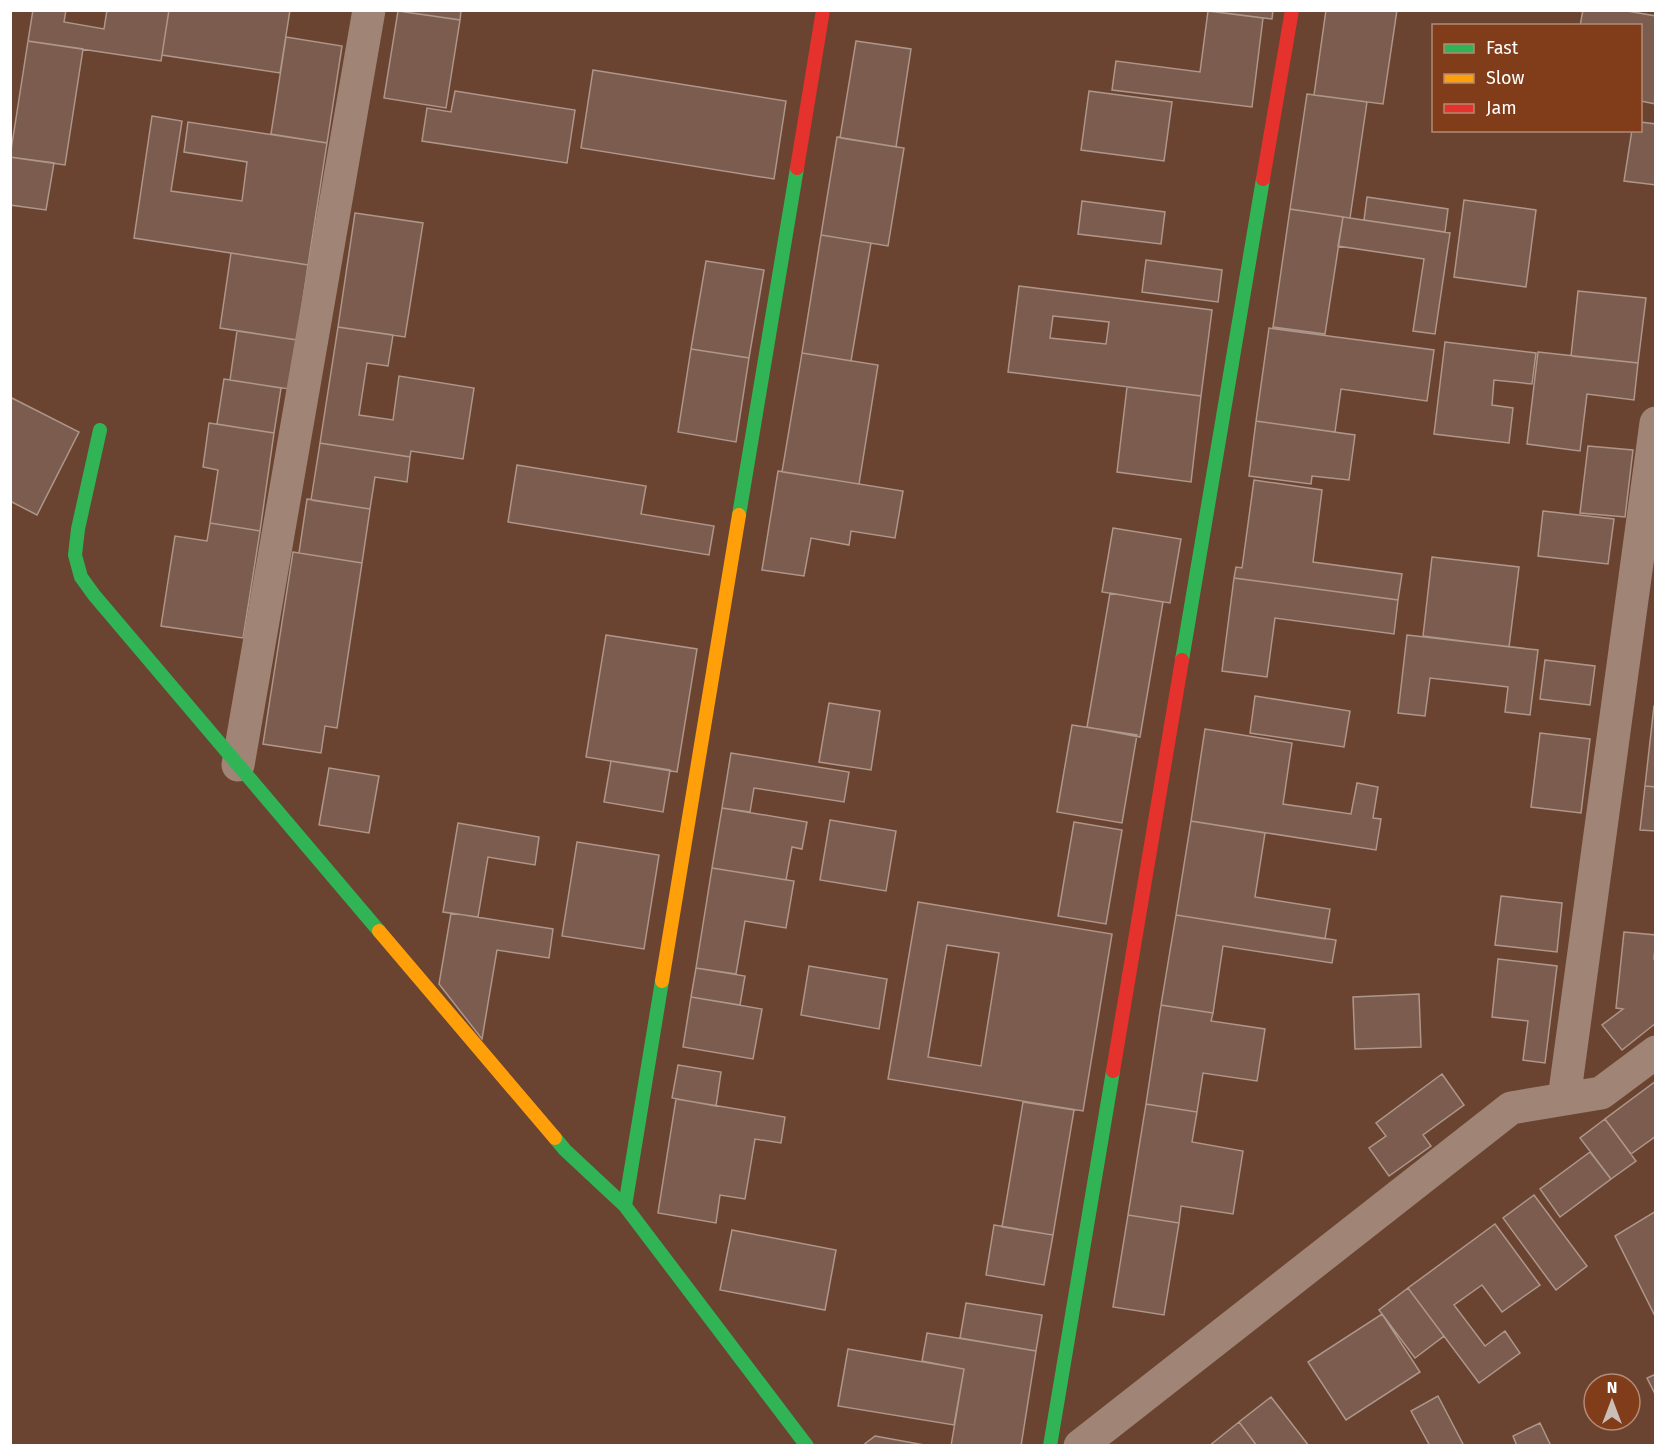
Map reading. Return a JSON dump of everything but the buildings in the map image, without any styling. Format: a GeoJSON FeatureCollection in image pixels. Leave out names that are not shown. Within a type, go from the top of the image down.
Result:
{"type":"FeatureCollection","features":[{"type":"Feature","properties":{"kind":"street"},"geometry":{"type":"LineString","coordinates":[[238,765],[369,10]]}},
{"type":"Feature","properties":{"kind":"street"},"geometry":{"type":"LineString","coordinates":[[626,1206],[823,10]]}},
{"type":"Feature","properties":{"kind":"street"},"geometry":{"type":"LineString","coordinates":[[1050,1446],[1292,10]]}},
{"type":"Feature","properties":{"kind":"street"},"geometry":{"type":"LineString","coordinates":[[1564,1099],[1656,423]]}},
{"type":"Feature","properties":{"kind":"street"},"geometry":{"type":"LineString","coordinates":[[100,430],[78,529],[75,555],[81,577],[565,1150],[626,1206],[807,1446]]}},
{"type":"Feature","properties":{"kind":"street"},"geometry":{"type":"LineString","coordinates":[[1080,1446],[1511,1108],[1601,1093],[1656,1052]]}},
{"type":"Feature","properties":{"kind":"traffic: fast"},"geometry":{"type":"LineString","coordinates":[[739,515],[797,168]]}},
{"type":"Feature","properties":{"kind":"traffic: fast"},"geometry":{"type":"LineString","coordinates":[[1182,660],[1263,179]]}},
{"type":"Feature","properties":{"kind":"traffic: fast"},"geometry":{"type":"LineString","coordinates":[[100,430],[78,529],[75,555],[81,577],[379,931]]}},
{"type":"Feature","properties":{"kind":"traffic: fast"},"geometry":{"type":"LineString","coordinates":[[662,981],[625,1206],[807,1446]]}},
{"type":"Feature","properties":{"kind":"traffic: fast"},"geometry":{"type":"LineString","coordinates":[[1050,1446],[1113,1071]]}},
{"type":"Feature","properties":{"kind":"traffic: fast"},"geometry":{"type":"LineString","coordinates":[[555,1138],[625,1206]]}},
{"type":"Feature","properties":{"kind":"traffic: slow"},"geometry":{"type":"LineString","coordinates":[[662,981],[739,515]]}},
{"type":"Feature","properties":{"kind":"traffic: slow"},"geometry":{"type":"LineString","coordinates":[[379,931],[555,1138]]}},
{"type":"Feature","properties":{"kind":"traffic: jam"},"geometry":{"type":"LineString","coordinates":[[797,168],[823,10]]}},
{"type":"Feature","properties":{"kind":"traffic: jam"},"geometry":{"type":"LineString","coordinates":[[1263,179],[1292,10]]}},
{"type":"Feature","properties":{"kind":"traffic: jam"},"geometry":{"type":"LineString","coordinates":[[1113,1071],[1182,660]]}}]}
